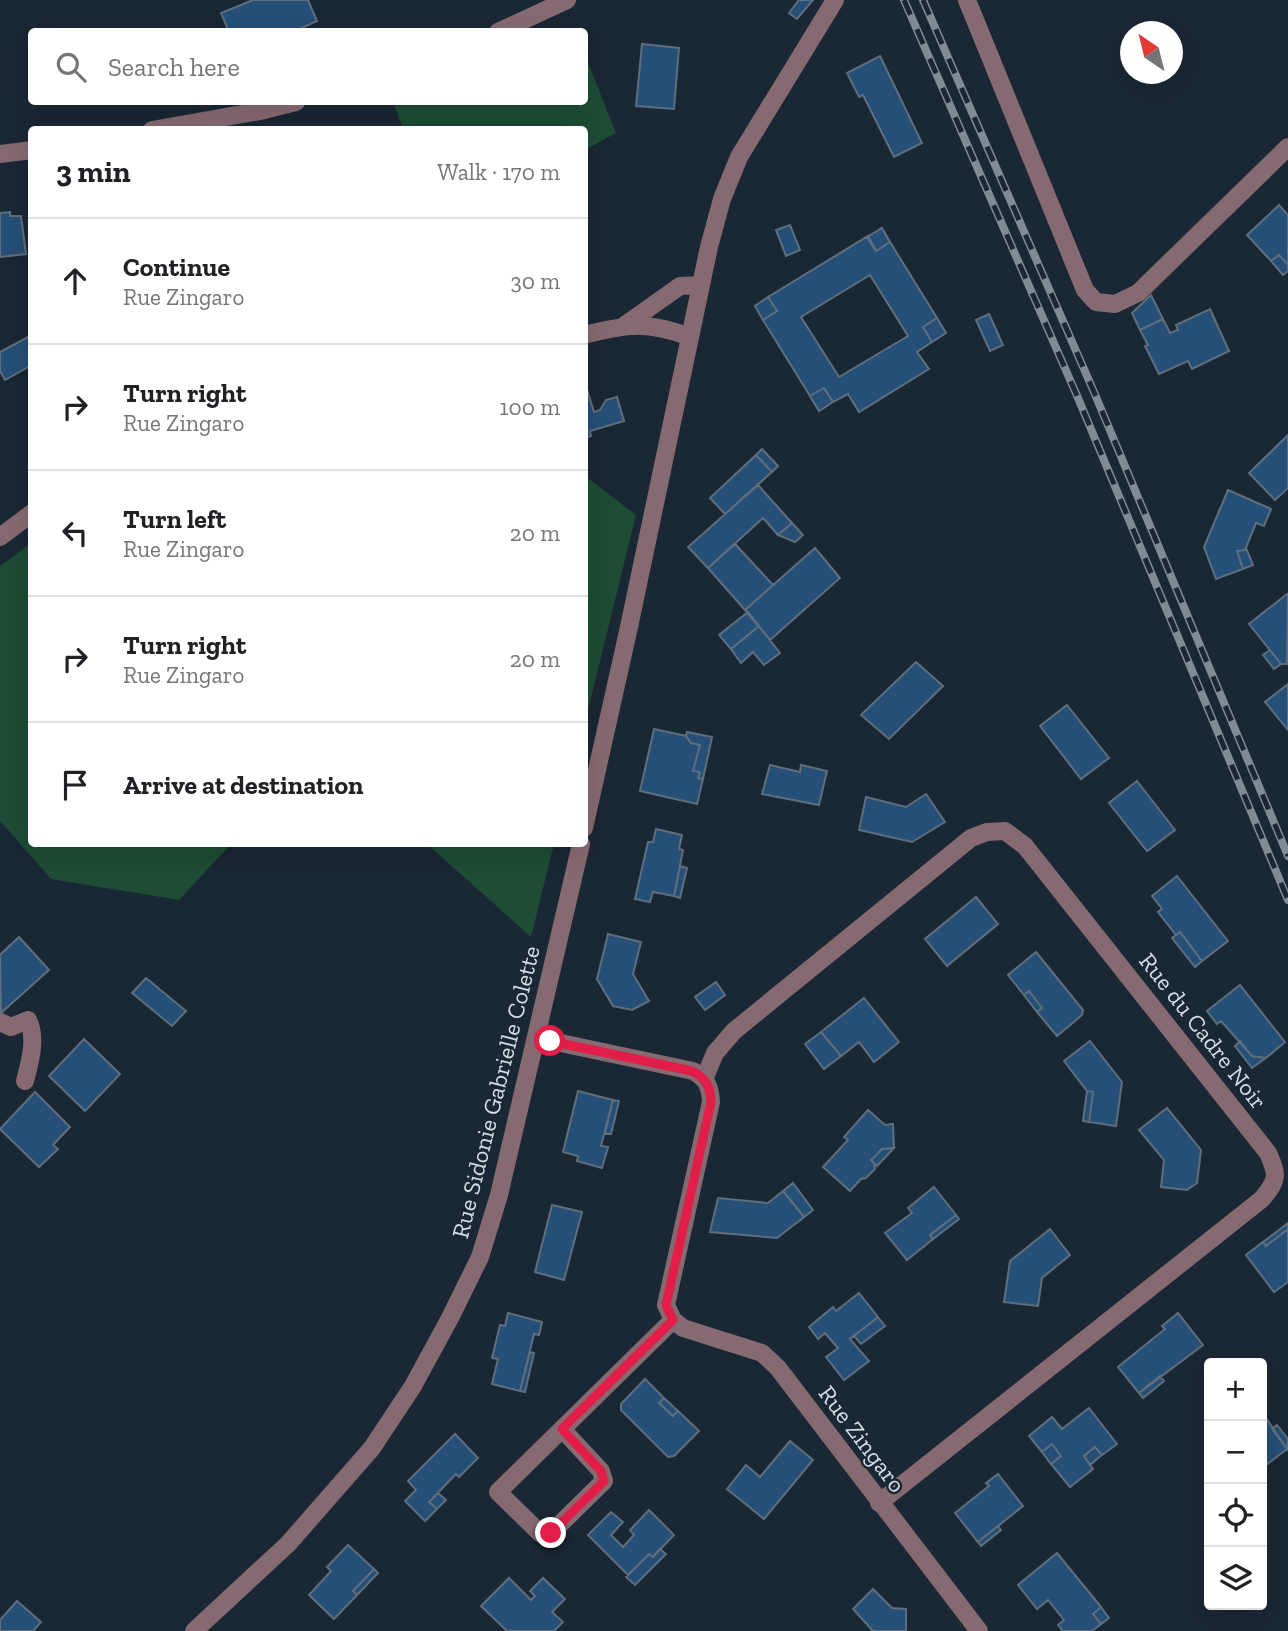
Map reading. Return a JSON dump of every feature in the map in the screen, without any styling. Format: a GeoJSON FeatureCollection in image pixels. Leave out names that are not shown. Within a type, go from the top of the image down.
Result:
{"type":"FeatureCollection","features":[{"type":"Feature","properties":{"kind":"street"},"geometry":{"type":"LineString","coordinates":[[507,28],[567,0]]}},
{"type":"Feature","properties":{"kind":"street"},"geometry":{"type":"LineString","coordinates":[[588,810],[722,199],[739,157],[835,0]]}},
{"type":"Feature","properties":{"kind":"street"},"geometry":{"type":"LineString","coordinates":[[967,0],[1085,290],[1096,302],[1115,304],[1138,293],[1288,147]]}},
{"type":"Feature","properties":{"kind":"street"},"geometry":{"type":"LineString","coordinates":[[175,126],[284,105]]}},
{"type":"Feature","properties":{"kind":"street"},"geometry":{"type":"LineString","coordinates":[[0,154],[28,150]]}},
{"type":"Feature","properties":{"kind":"street"},"geometry":{"type":"LineString","coordinates":[[625,325],[680,286],[701,285]]}},
{"type":"Feature","properties":{"kind":"street"},"geometry":{"type":"LineString","coordinates":[[588,334],[625,325],[651,325],[690,337]]}},
{"type":"Feature","properties":{"kind":"street"},"geometry":{"type":"LineString","coordinates":[[0,537],[28,516]]}},
{"type":"Feature","properties":{"kind":"street","name":"Rue du Cadre Noir"},"geometry":{"type":"LineString","coordinates":[[705,1077],[715,1053],[734,1031],[971,838],[987,832],[1005,831],[1025,846],[1034,857],[1268,1153],[1276,1171],[1273,1186],[1262,1199],[879,1503]]}},
{"type":"Feature","properties":{"kind":"street","name":"Rue Sidonie Gabrielle Colette"},"geometry":{"type":"LineString","coordinates":[[207,1627],[309,1523],[372,1448],[413,1386],[480,1256],[499,1195],[580,847]]}},
{"type":"Feature","properties":{"kind":"street"},"geometry":{"type":"LineString","coordinates":[[0,1022],[11,1027],[28,1020],[33,1029],[30,1063],[25,1081]]}},
{"type":"Feature","properties":{"kind":"street"},"geometry":{"type":"LineString","coordinates":[[537,1038],[692,1071],[705,1077],[711,1102],[666,1305],[673,1320],[562,1429],[498,1492],[540,1533],[551,1533],[604,1481],[601,1471],[562,1429]]}},
{"type":"Feature","properties":{"kind":"street","name":"Rue Zingaro"},"geometry":{"type":"LineString","coordinates":[[673,1320],[683,1328],[761,1353],[778,1368],[979,1631]]}},
{"type":"Feature","properties":{"kind":"green space"},"geometry":{"type":"Polygon","coordinates":[[[588,63],[616,133],[588,148],[588,126],[402,126],[394,105],[588,105],[588,63]]]}},
{"type":"Feature","properties":{"kind":"green space"},"geometry":{"type":"Polygon","coordinates":[[[588,478],[636,515],[588,710],[588,478]]]}},
{"type":"Feature","properties":{"kind":"green space"},"geometry":{"type":"Polygon","coordinates":[[[28,545],[28,847],[228,847],[179,900],[51,879],[0,821],[0,566],[28,545]]]}},
{"type":"Feature","properties":{"kind":"green space"},"geometry":{"type":"Polygon","coordinates":[[[430,847],[553,847],[531,937],[430,847]]]}},
{"type":"Feature","properties":{"kind":"building"},"geometry":{"type":"Polygon","coordinates":[[[253,0],[308,0],[317,21],[302,28],[227,28],[221,13],[253,0]]]}},
{"type":"Feature","properties":{"kind":"building"},"geometry":{"type":"Polygon","coordinates":[[[799,0],[813,0],[797,19],[789,13],[799,0]]]}},
{"type":"Feature","properties":{"kind":"building"},"geometry":{"type":"Polygon","coordinates":[[[642,44],[679,48],[674,109],[636,106],[642,44]]]}},
{"type":"Feature","properties":{"kind":"building"},"geometry":{"type":"Polygon","coordinates":[[[880,56],[922,143],[894,157],[863,95],[859,97],[847,73],[880,56]]]}},
{"type":"Feature","properties":{"kind":"building"},"geometry":{"type":"Polygon","coordinates":[[[1279,205],[1288,215],[1288,265],[1279,255],[1271,261],[1247,235],[1279,205]]]}},
{"type":"Feature","properties":{"kind":"building"},"geometry":{"type":"Polygon","coordinates":[[[10,212],[10,216],[21,216],[26,254],[0,257],[0,213],[10,212]]]}},
{"type":"Feature","properties":{"kind":"building"},"geometry":{"type":"Polygon","coordinates":[[[790,225],[800,250],[786,256],[776,230],[790,225]]]}},
{"type":"Feature","properties":{"kind":"building"},"geometry":{"type":"Polygon","coordinates":[[[882,228],[890,242],[876,251],[867,237],[882,228]]]}},
{"type":"Feature","properties":{"kind":"building"},"geometry":{"type":"Polygon","coordinates":[[[868,236],[876,251],[890,242],[937,318],[923,327],[932,342],[917,352],[929,369],[859,412],[848,394],[833,402],[824,388],[810,396],[763,320],[777,311],[768,297],[868,236]],[[870,275],[801,317],[839,377],[908,336],[870,275]]]}},
{"type":"Feature","properties":{"kind":"building"},"geometry":{"type":"Polygon","coordinates":[[[1279,255],[1288,265],[1288,271],[1283,275],[1271,261],[1279,255]]]}},
{"type":"Feature","properties":{"kind":"building"},"geometry":{"type":"Polygon","coordinates":[[[1151,295],[1163,319],[1140,330],[1132,313],[1151,295]]]}},
{"type":"Feature","properties":{"kind":"building"},"geometry":{"type":"Polygon","coordinates":[[[768,297],[777,311],[763,320],[755,306],[768,297]]]}},
{"type":"Feature","properties":{"kind":"building"},"geometry":{"type":"Polygon","coordinates":[[[1210,309],[1229,351],[1192,369],[1188,361],[1159,374],[1140,330],[1163,319],[1170,333],[1178,330],[1176,325],[1210,309]]]}},
{"type":"Feature","properties":{"kind":"building"},"geometry":{"type":"Polygon","coordinates":[[[989,314],[1003,345],[990,351],[976,320],[989,314]]]}},
{"type":"Feature","properties":{"kind":"building"},"geometry":{"type":"Polygon","coordinates":[[[937,318],[946,333],[932,342],[923,327],[937,318]]]}},
{"type":"Feature","properties":{"kind":"building"},"geometry":{"type":"Polygon","coordinates":[[[28,337],[28,367],[5,380],[0,371],[0,352],[28,337]]]}},
{"type":"Feature","properties":{"kind":"building"},"geometry":{"type":"Polygon","coordinates":[[[824,388],[833,402],[819,411],[810,396],[824,388]]]}},
{"type":"Feature","properties":{"kind":"building"},"geometry":{"type":"Polygon","coordinates":[[[588,393],[594,412],[600,410],[606,400],[617,397],[624,421],[590,431],[591,436],[588,437],[588,393]]]}},
{"type":"Feature","properties":{"kind":"building"},"geometry":{"type":"Polygon","coordinates":[[[1288,435],[1288,488],[1275,500],[1249,473],[1288,435]]]}},
{"type":"Feature","properties":{"kind":"building"},"geometry":{"type":"Polygon","coordinates":[[[762,449],[778,466],[772,472],[756,455],[762,449]]]}},
{"type":"Feature","properties":{"kind":"building"},"geometry":{"type":"Polygon","coordinates":[[[756,455],[772,472],[725,514],[710,498],[756,455]]]}},
{"type":"Feature","properties":{"kind":"building"},"geometry":{"type":"Polygon","coordinates":[[[758,485],[792,523],[778,535],[763,518],[708,568],[688,547],[758,485]]]}},
{"type":"Feature","properties":{"kind":"building"},"geometry":{"type":"Polygon","coordinates":[[[1228,490],[1271,509],[1264,526],[1256,523],[1245,550],[1237,551],[1243,569],[1216,579],[1204,547],[1228,490]]]}},
{"type":"Feature","properties":{"kind":"building"},"geometry":{"type":"Polygon","coordinates":[[[792,523],[803,535],[795,542],[778,535],[792,523]]]}},
{"type":"Feature","properties":{"kind":"building"},"geometry":{"type":"Polygon","coordinates":[[[735,544],[773,585],[745,610],[708,568],[735,544]]]}},
{"type":"Feature","properties":{"kind":"building"},"geometry":{"type":"Polygon","coordinates":[[[815,548],[840,578],[770,640],[745,610],[815,548]]]}},
{"type":"Feature","properties":{"kind":"building"},"geometry":{"type":"Polygon","coordinates":[[[1246,548],[1253,565],[1243,569],[1237,551],[1246,548]]]}},
{"type":"Feature","properties":{"kind":"building"},"geometry":{"type":"Polygon","coordinates":[[[1287,594],[1287,664],[1281,664],[1249,624],[1287,594]]]}},
{"type":"Feature","properties":{"kind":"building"},"geometry":{"type":"Polygon","coordinates":[[[748,612],[759,626],[731,649],[719,635],[748,612]]]}},
{"type":"Feature","properties":{"kind":"building"},"geometry":{"type":"Polygon","coordinates":[[[759,626],[780,653],[764,665],[753,652],[741,663],[731,649],[759,626]]]}},
{"type":"Feature","properties":{"kind":"building"},"geometry":{"type":"Polygon","coordinates":[[[1270,650],[1281,664],[1274,669],[1263,655],[1270,650]]]}},
{"type":"Feature","properties":{"kind":"building"},"geometry":{"type":"Polygon","coordinates":[[[916,662],[943,686],[889,739],[861,715],[916,662]]]}},
{"type":"Feature","properties":{"kind":"building"},"geometry":{"type":"Polygon","coordinates":[[[1288,684],[1288,730],[1265,702],[1288,684]]]}},
{"type":"Feature","properties":{"kind":"building"},"geometry":{"type":"Polygon","coordinates":[[[1067,705],[1109,758],[1081,779],[1040,726],[1067,705]]]}},
{"type":"Feature","properties":{"kind":"building"},"geometry":{"type":"Polygon","coordinates":[[[654,729],[686,736],[691,743],[700,745],[693,771],[700,772],[698,778],[703,779],[697,804],[640,791],[654,729]]]}},
{"type":"Feature","properties":{"kind":"building"},"geometry":{"type":"Polygon","coordinates":[[[687,732],[712,737],[703,779],[698,778],[700,772],[693,771],[700,745],[691,743],[686,736],[687,732]]]}},
{"type":"Feature","properties":{"kind":"building"},"geometry":{"type":"Polygon","coordinates":[[[770,765],[800,772],[801,765],[827,771],[819,805],[762,794],[770,765]]]}},
{"type":"Feature","properties":{"kind":"building"},"geometry":{"type":"Polygon","coordinates":[[[1137,781],[1175,830],[1147,851],[1109,803],[1137,781]]]}},
{"type":"Feature","properties":{"kind":"building"},"geometry":{"type":"Polygon","coordinates":[[[926,794],[945,822],[912,842],[859,830],[866,797],[906,807],[926,794]]]}},
{"type":"Feature","properties":{"kind":"building"},"geometry":{"type":"Polygon","coordinates":[[[656,829],[682,835],[679,849],[683,850],[674,896],[653,892],[650,902],[635,899],[648,842],[653,842],[656,829]]]}},
{"type":"Feature","properties":{"kind":"building"},"geometry":{"type":"Polygon","coordinates":[[[680,866],[687,868],[680,898],[674,896],[680,866]]]}},
{"type":"Feature","properties":{"kind":"building"},"geometry":{"type":"Polygon","coordinates":[[[1177,876],[1228,941],[1202,961],[1180,932],[1176,935],[1158,912],[1162,909],[1152,896],[1177,876]]]}},
{"type":"Feature","properties":{"kind":"building"},"geometry":{"type":"Polygon","coordinates":[[[976,897],[998,924],[947,966],[925,939],[976,897]]]}},
{"type":"Feature","properties":{"kind":"building"},"geometry":{"type":"Polygon","coordinates":[[[1180,932],[1202,961],[1195,967],[1172,938],[1180,932]]]}},
{"type":"Feature","properties":{"kind":"building"},"geometry":{"type":"Polygon","coordinates":[[[608,934],[641,942],[633,974],[649,1001],[632,1010],[613,1006],[597,979],[608,934]]]}},
{"type":"Feature","properties":{"kind":"building"},"geometry":{"type":"Polygon","coordinates":[[[19,937],[49,970],[1,1013],[0,955],[19,937]]]}},
{"type":"Feature","properties":{"kind":"building"},"geometry":{"type":"Polygon","coordinates":[[[1036,952],[1083,1010],[1082,1015],[1057,1036],[1037,1012],[1042,1008],[1029,991],[1024,995],[1008,975],[1036,952]]]}},
{"type":"Feature","properties":{"kind":"building"},"geometry":{"type":"Polygon","coordinates":[[[146,978],[186,1011],[172,1026],[132,993],[146,978]]]}},
{"type":"Feature","properties":{"kind":"building"},"geometry":{"type":"Polygon","coordinates":[[[716,982],[725,995],[705,1010],[695,997],[716,982]]]}},
{"type":"Feature","properties":{"kind":"building"},"geometry":{"type":"Polygon","coordinates":[[[1240,985],[1285,1042],[1266,1058],[1252,1056],[1221,1021],[1217,1024],[1207,1011],[1240,985]]]}},
{"type":"Feature","properties":{"kind":"building"},"geometry":{"type":"Polygon","coordinates":[[[1029,991],[1042,1008],[1037,1012],[1024,995],[1029,991]]]}},
{"type":"Feature","properties":{"kind":"building"},"geometry":{"type":"Polygon","coordinates":[[[864,998],[899,1042],[874,1062],[859,1042],[841,1056],[821,1032],[864,998]]]}},
{"type":"Feature","properties":{"kind":"building"},"geometry":{"type":"Polygon","coordinates":[[[821,1032],[841,1056],[824,1069],[805,1044],[821,1032]]]}},
{"type":"Feature","properties":{"kind":"building"},"geometry":{"type":"Polygon","coordinates":[[[84,1039],[120,1074],[85,1111],[49,1076],[84,1039]]]}},
{"type":"Feature","properties":{"kind":"building"},"geometry":{"type":"Polygon","coordinates":[[[1090,1041],[1122,1082],[1116,1126],[1089,1122],[1093,1092],[1087,1091],[1064,1061],[1090,1041]]]}},
{"type":"Feature","properties":{"kind":"building"},"geometry":{"type":"Polygon","coordinates":[[[1240,1041],[1252,1056],[1266,1058],[1252,1068],[1235,1046],[1240,1041]]]}},
{"type":"Feature","properties":{"kind":"building"},"geometry":{"type":"Polygon","coordinates":[[[578,1091],[613,1100],[601,1146],[608,1147],[602,1168],[577,1161],[578,1156],[563,1152],[578,1091]]]}},
{"type":"Feature","properties":{"kind":"building"},"geometry":{"type":"Polygon","coordinates":[[[1087,1091],[1093,1092],[1089,1122],[1083,1121],[1087,1091]]]}},
{"type":"Feature","properties":{"kind":"building"},"geometry":{"type":"Polygon","coordinates":[[[35,1092],[70,1127],[53,1145],[58,1149],[39,1167],[0,1129],[35,1092]]]}},
{"type":"Feature","properties":{"kind":"building"},"geometry":{"type":"Polygon","coordinates":[[[613,1100],[619,1101],[611,1134],[605,1133],[613,1100]]]}},
{"type":"Feature","properties":{"kind":"building"},"geometry":{"type":"Polygon","coordinates":[[[1167,1108],[1201,1150],[1197,1183],[1187,1190],[1161,1187],[1164,1160],[1139,1130],[1167,1108]]]}},
{"type":"Feature","properties":{"kind":"building"},"geometry":{"type":"Polygon","coordinates":[[[868,1110],[885,1125],[893,1124],[894,1148],[882,1149],[871,1160],[875,1169],[850,1191],[823,1167],[848,1140],[844,1137],[868,1110]]]}},
{"type":"Feature","properties":{"kind":"building"},"geometry":{"type":"Polygon","coordinates":[[[894,1148],[877,1166],[871,1160],[882,1149],[894,1148]]]}},
{"type":"Feature","properties":{"kind":"building"},"geometry":{"type":"Polygon","coordinates":[[[793,1183],[813,1210],[804,1217],[783,1191],[793,1183]]]}},
{"type":"Feature","properties":{"kind":"building"},"geometry":{"type":"Polygon","coordinates":[[[934,1187],[956,1215],[930,1235],[933,1239],[907,1260],[885,1233],[912,1213],[908,1208],[934,1187]]]}},
{"type":"Feature","properties":{"kind":"building"},"geometry":{"type":"Polygon","coordinates":[[[783,1191],[804,1217],[777,1238],[710,1232],[718,1198],[768,1203],[783,1191]]]}},
{"type":"Feature","properties":{"kind":"building"},"geometry":{"type":"Polygon","coordinates":[[[552,1205],[582,1212],[564,1280],[535,1272],[552,1205]]]}},
{"type":"Feature","properties":{"kind":"building"},"geometry":{"type":"Polygon","coordinates":[[[956,1215],[959,1219],[933,1239],[930,1235],[956,1215]]]}},
{"type":"Feature","properties":{"kind":"building"},"geometry":{"type":"Polygon","coordinates":[[[1288,1223],[1288,1229],[1266,1246],[1263,1242],[1288,1223]]]}},
{"type":"Feature","properties":{"kind":"building"},"geometry":{"type":"Polygon","coordinates":[[[1050,1229],[1070,1255],[1042,1278],[1038,1306],[1004,1302],[1010,1261],[1050,1229]]]}},
{"type":"Feature","properties":{"kind":"building"},"geometry":{"type":"Polygon","coordinates":[[[1288,1229],[1288,1282],[1274,1292],[1246,1255],[1263,1242],[1266,1246],[1288,1229]]]}},
{"type":"Feature","properties":{"kind":"building"},"geometry":{"type":"Polygon","coordinates":[[[859,1293],[878,1317],[850,1339],[869,1361],[844,1380],[826,1357],[838,1348],[825,1333],[818,1339],[809,1327],[833,1307],[836,1311],[859,1293]]]}},
{"type":"Feature","properties":{"kind":"building"},"geometry":{"type":"Polygon","coordinates":[[[508,1313],[542,1322],[539,1335],[534,1334],[520,1391],[492,1384],[498,1359],[492,1358],[500,1325],[505,1326],[508,1313]]]}},
{"type":"Feature","properties":{"kind":"building"},"geometry":{"type":"Polygon","coordinates":[[[1178,1313],[1203,1345],[1139,1393],[1118,1367],[1165,1329],[1162,1326],[1178,1313]]]}},
{"type":"Feature","properties":{"kind":"building"},"geometry":{"type":"Polygon","coordinates":[[[878,1317],[885,1326],[861,1344],[854,1336],[878,1317]]]}},
{"type":"Feature","properties":{"kind":"building"},"geometry":{"type":"Polygon","coordinates":[[[530,1352],[534,1353],[525,1392],[520,1391],[530,1352]]]}},
{"type":"Feature","properties":{"kind":"building"},"geometry":{"type":"Polygon","coordinates":[[[1160,1376],[1164,1381],[1143,1398],[1139,1393],[1160,1376]]]}},
{"type":"Feature","properties":{"kind":"building"},"geometry":{"type":"Polygon","coordinates":[[[645,1379],[664,1398],[659,1403],[673,1416],[678,1411],[699,1431],[674,1456],[668,1457],[621,1410],[621,1404],[645,1379]]]}},
{"type":"Feature","properties":{"kind":"building"},"geometry":{"type":"Polygon","coordinates":[[[664,1398],[678,1411],[673,1416],[659,1403],[664,1398]]]}},
{"type":"Feature","properties":{"kind":"building"},"geometry":{"type":"Polygon","coordinates":[[[1089,1408],[1117,1444],[1102,1455],[1095,1447],[1084,1456],[1093,1469],[1070,1487],[1051,1464],[1061,1456],[1052,1444],[1042,1452],[1029,1436],[1052,1417],[1062,1429],[1089,1408]]]}},
{"type":"Feature","properties":{"kind":"building"},"geometry":{"type":"Polygon","coordinates":[[[1267,1419],[1287,1449],[1267,1464],[1267,1419]]]}},
{"type":"Feature","properties":{"kind":"building"},"geometry":{"type":"Polygon","coordinates":[[[1277,1425],[1288,1439],[1287,1449],[1272,1429],[1277,1425]]]}},
{"type":"Feature","properties":{"kind":"building"},"geometry":{"type":"Polygon","coordinates":[[[455,1434],[478,1458],[459,1477],[456,1474],[429,1502],[437,1509],[425,1521],[405,1501],[416,1490],[408,1481],[455,1434]]]}},
{"type":"Feature","properties":{"kind":"building"},"geometry":{"type":"Polygon","coordinates":[[[790,1441],[813,1460],[764,1519],[727,1489],[746,1465],[760,1477],[790,1441]]]}},
{"type":"Feature","properties":{"kind":"building"},"geometry":{"type":"Polygon","coordinates":[[[1052,1444],[1061,1456],[1051,1464],[1042,1452],[1052,1444]]]}},
{"type":"Feature","properties":{"kind":"building"},"geometry":{"type":"Polygon","coordinates":[[[1095,1447],[1102,1455],[1090,1465],[1084,1456],[1095,1447]]]}},
{"type":"Feature","properties":{"kind":"building"},"geometry":{"type":"Polygon","coordinates":[[[998,1474],[1023,1506],[978,1542],[955,1513],[989,1486],[986,1483],[998,1474]]]}},
{"type":"Feature","properties":{"kind":"building"},"geometry":{"type":"Polygon","coordinates":[[[438,1493],[446,1500],[437,1509],[429,1502],[438,1493]]]}},
{"type":"Feature","properties":{"kind":"building"},"geometry":{"type":"Polygon","coordinates":[[[649,1510],[674,1535],[653,1557],[649,1554],[628,1575],[588,1535],[611,1512],[623,1522],[611,1535],[623,1547],[634,1535],[630,1530],[649,1510]]]}},
{"type":"Feature","properties":{"kind":"building"},"geometry":{"type":"Polygon","coordinates":[[[998,1526],[1001,1530],[981,1546],[978,1542],[998,1526]]]}},
{"type":"Feature","properties":{"kind":"building"},"geometry":{"type":"Polygon","coordinates":[[[348,1545],[374,1569],[353,1591],[357,1595],[334,1619],[309,1595],[331,1571],[327,1567],[348,1545]]]}},
{"type":"Feature","properties":{"kind":"building"},"geometry":{"type":"Polygon","coordinates":[[[660,1549],[666,1554],[635,1585],[626,1577],[649,1554],[653,1557],[660,1549]]]}},
{"type":"Feature","properties":{"kind":"building"},"geometry":{"type":"Polygon","coordinates":[[[1057,1553],[1101,1607],[1093,1614],[1101,1624],[1092,1631],[1063,1631],[1058,1625],[1064,1620],[1048,1600],[1037,1609],[1018,1585],[1057,1553]]]}},
{"type":"Feature","properties":{"kind":"building"},"geometry":{"type":"Polygon","coordinates":[[[374,1569],[378,1573],[357,1595],[353,1591],[374,1569]]]}},
{"type":"Feature","properties":{"kind":"building"},"geometry":{"type":"Polygon","coordinates":[[[509,1578],[531,1600],[535,1596],[530,1591],[543,1578],[565,1599],[552,1612],[563,1622],[554,1631],[507,1631],[481,1606],[509,1578]]]}},
{"type":"Feature","properties":{"kind":"building"},"geometry":{"type":"Polygon","coordinates":[[[873,1589],[892,1608],[906,1609],[906,1631],[873,1631],[853,1609],[873,1589]]]}},
{"type":"Feature","properties":{"kind":"building"},"geometry":{"type":"Polygon","coordinates":[[[17,1601],[41,1622],[33,1631],[0,1631],[0,1620],[17,1601]]]}},
{"type":"Feature","properties":{"kind":"building"},"geometry":{"type":"Polygon","coordinates":[[[1101,1607],[1109,1618],[1101,1624],[1093,1614],[1101,1607]]]}},
{"type":"Feature","properties":{"kind":"railway"},"geometry":{"type":"LineString","coordinates":[[904,0],[1078,398],[1288,900]]}},
{"type":"Feature","properties":{"kind":"railway"},"geometry":{"type":"LineString","coordinates":[[923,0],[1094,392],[1288,856]]}},
{"type":"Feature","properties":{"kind":"route"},"geometry":{"type":"LineString","coordinates":[[550,1041],[692,1071],[705,1077],[711,1102],[666,1305],[673,1320],[562,1429],[601,1471],[604,1481],[551,1533]]}}]}
